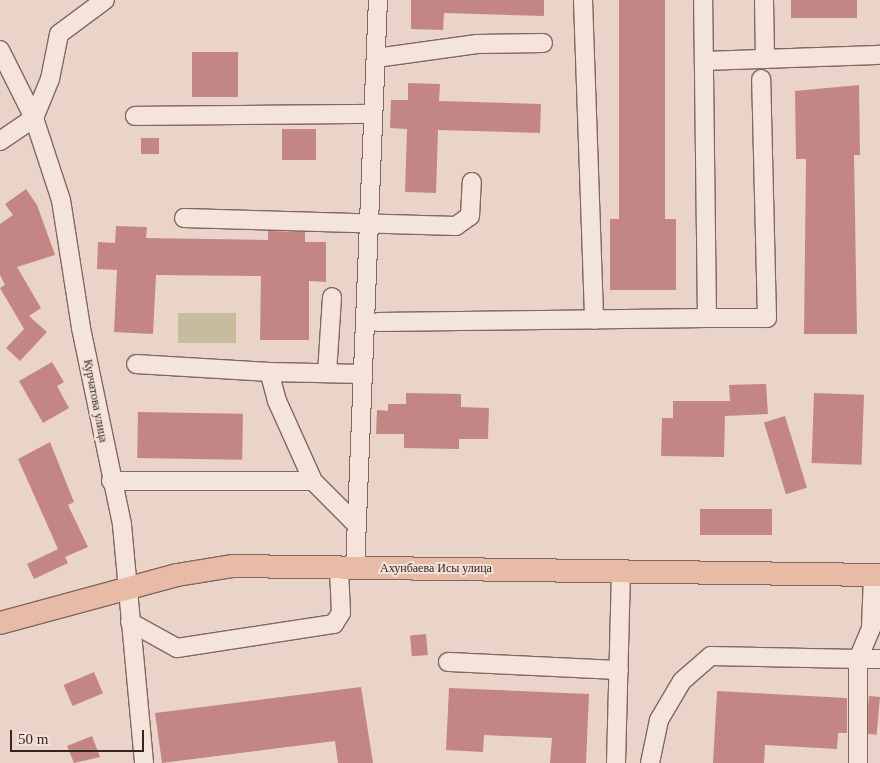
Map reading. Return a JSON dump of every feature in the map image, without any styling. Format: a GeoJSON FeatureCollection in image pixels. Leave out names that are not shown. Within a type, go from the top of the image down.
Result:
{"type":"FeatureCollection","features":[{"type":"Feature","properties":{"kind":"main road","name":"Ахунбаева Исы улица"},"geometry":{"type":"LineString","coordinates":[[0,623],[177,575],[233,566],[877,575]]}},
{"type":"Feature","properties":{"kind":"street"},"geometry":{"type":"LineString","coordinates":[[0,142],[34,118],[50,79],[59,34],[106,0]]}},
{"type":"Feature","properties":{"kind":"street"},"geometry":{"type":"LineString","coordinates":[[130,622],[177,648],[334,624],[341,613],[354,522],[363,374],[378,0]]}},
{"type":"Feature","properties":{"kind":"street"},"geometry":{"type":"LineString","coordinates":[[583,0],[594,320]]}},
{"type":"Feature","properties":{"kind":"street"},"geometry":{"type":"LineString","coordinates":[[703,0],[707,318]]}},
{"type":"Feature","properties":{"kind":"street"},"geometry":{"type":"LineString","coordinates":[[764,0],[765,59]]}},
{"type":"Feature","properties":{"kind":"street"},"geometry":{"type":"LineString","coordinates":[[376,58],[478,44],[543,43]]}},
{"type":"Feature","properties":{"kind":"street","name":"Курчатова улица"},"geometry":{"type":"LineString","coordinates":[[0,50],[34,118],[61,200],[111,480],[122,525],[126,590],[144,763]]}},
{"type":"Feature","properties":{"kind":"street"},"geometry":{"type":"LineString","coordinates":[[704,61],[880,55]]}},
{"type":"Feature","properties":{"kind":"street"},"geometry":{"type":"LineString","coordinates":[[378,322],[767,318],[761,79]]}},
{"type":"Feature","properties":{"kind":"street"},"geometry":{"type":"LineString","coordinates":[[135,116],[374,114]]}},
{"type":"Feature","properties":{"kind":"street"},"geometry":{"type":"LineString","coordinates":[[184,218],[456,226],[470,216],[472,182]]}},
{"type":"Feature","properties":{"kind":"street"},"geometry":{"type":"LineString","coordinates":[[327,373],[332,298]]}},
{"type":"Feature","properties":{"kind":"street"},"geometry":{"type":"LineString","coordinates":[[136,364],[269,372],[363,374]]}},
{"type":"Feature","properties":{"kind":"street"},"geometry":{"type":"LineString","coordinates":[[269,372],[277,400],[313,480],[354,522]]}},
{"type":"Feature","properties":{"kind":"street"},"geometry":{"type":"LineString","coordinates":[[111,480],[313,480]]}},
{"type":"Feature","properties":{"kind":"street"},"geometry":{"type":"LineString","coordinates":[[616,763],[621,571]]}},
{"type":"Feature","properties":{"kind":"street"},"geometry":{"type":"LineString","coordinates":[[858,763],[858,659],[871,628],[877,575]]}},
{"type":"Feature","properties":{"kind":"street"},"geometry":{"type":"LineString","coordinates":[[650,763],[659,720],[682,681],[711,656],[880,659]]}},
{"type":"Feature","properties":{"kind":"street"},"geometry":{"type":"LineString","coordinates":[[448,662],[619,670]]}},
{"type":"Feature","properties":{"kind":"shaded area"},"geometry":{"type":"Polygon","coordinates":[[[178,313],[236,313],[236,343],[178,343],[178,313]]]}},
{"type":"Feature","properties":{"kind":"building"},"geometry":{"type":"Polygon","coordinates":[[[411,0],[544,0],[544,16],[444,13],[443,30],[411,29],[411,0]]]}},
{"type":"Feature","properties":{"kind":"building"},"geometry":{"type":"Polygon","coordinates":[[[619,0],[665,0],[665,219],[676,219],[676,290],[610,290],[610,219],[619,219],[619,0]]]}},
{"type":"Feature","properties":{"kind":"building"},"geometry":{"type":"Polygon","coordinates":[[[791,0],[857,0],[857,18],[791,18],[791,0]]]}},
{"type":"Feature","properties":{"kind":"building"},"geometry":{"type":"Polygon","coordinates":[[[192,52],[238,52],[238,97],[192,97],[192,52]]]}},
{"type":"Feature","properties":{"kind":"building"},"geometry":{"type":"Polygon","coordinates":[[[408,83],[440,84],[439,101],[541,104],[540,133],[438,130],[436,193],[405,192],[407,129],[390,128],[391,100],[408,100],[408,83]]]}},
{"type":"Feature","properties":{"kind":"building"},"geometry":{"type":"Polygon","coordinates":[[[859,85],[860,155],[854,155],[857,334],[804,334],[806,159],[796,159],[795,91],[859,85]]]}},
{"type":"Feature","properties":{"kind":"building"},"geometry":{"type":"Polygon","coordinates":[[[282,129],[316,129],[316,160],[282,160],[282,129]]]}},
{"type":"Feature","properties":{"kind":"building"},"geometry":{"type":"Polygon","coordinates":[[[141,138],[159,138],[159,154],[141,154],[141,138]]]}},
{"type":"Feature","properties":{"kind":"building"},"geometry":{"type":"Polygon","coordinates":[[[26,189],[37,205],[55,255],[17,267],[41,308],[29,316],[47,332],[20,361],[6,348],[24,329],[0,288],[5,285],[0,275],[0,224],[13,215],[5,204],[26,189]]]}},
{"type":"Feature","properties":{"kind":"building"},"geometry":{"type":"Polygon","coordinates":[[[116,226],[147,227],[146,238],[268,240],[268,231],[305,232],[305,242],[326,242],[326,282],[309,281],[309,340],[260,340],[261,276],[156,275],[153,334],[114,332],[117,270],[97,269],[98,242],[115,243],[116,226]]]}},
{"type":"Feature","properties":{"kind":"building"},"geometry":{"type":"Polygon","coordinates":[[[52,362],[64,382],[57,386],[69,408],[43,423],[19,381],[52,362]]]}},
{"type":"Feature","properties":{"kind":"building"},"geometry":{"type":"Polygon","coordinates":[[[766,384],[768,414],[725,416],[724,457],[661,456],[662,418],[673,418],[673,401],[730,401],[729,385],[766,384]]]}},
{"type":"Feature","properties":{"kind":"building"},"geometry":{"type":"Polygon","coordinates":[[[406,393],[461,394],[461,407],[489,408],[488,439],[459,439],[459,449],[404,448],[404,434],[376,434],[377,410],[388,411],[388,404],[406,404],[406,393]]]}},
{"type":"Feature","properties":{"kind":"building"},"geometry":{"type":"Polygon","coordinates":[[[814,393],[864,395],[862,465],[812,463],[814,393]]]}},
{"type":"Feature","properties":{"kind":"building"},"geometry":{"type":"Polygon","coordinates":[[[138,412],[243,414],[242,460],[137,458],[138,412]]]}},
{"type":"Feature","properties":{"kind":"building"},"geometry":{"type":"Polygon","coordinates":[[[785,416],[807,488],[786,494],[764,422],[785,416]]]}},
{"type":"Feature","properties":{"kind":"building"},"geometry":{"type":"Polygon","coordinates":[[[50,442],[74,502],[68,505],[88,547],[65,557],[68,563],[34,579],[27,564],[58,549],[18,459],[50,442]]]}},
{"type":"Feature","properties":{"kind":"building"},"geometry":{"type":"Polygon","coordinates":[[[700,509],[772,509],[772,535],[700,535],[700,509]]]}},
{"type":"Feature","properties":{"kind":"building"},"geometry":{"type":"Polygon","coordinates":[[[426,634],[428,655],[412,656],[410,635],[426,634]]]}},
{"type":"Feature","properties":{"kind":"building"},"geometry":{"type":"Polygon","coordinates":[[[94,672],[103,693],[73,706],[64,685],[94,672]]]}},
{"type":"Feature","properties":{"kind":"building"},"geometry":{"type":"Polygon","coordinates":[[[361,687],[373,763],[338,763],[335,741],[162,763],[155,713],[361,687]]]}},
{"type":"Feature","properties":{"kind":"building"},"geometry":{"type":"Polygon","coordinates":[[[449,688],[589,694],[586,763],[550,763],[552,738],[484,735],[483,752],[446,750],[449,688]]]}},
{"type":"Feature","properties":{"kind":"building"},"geometry":{"type":"Polygon","coordinates":[[[717,691],[847,698],[847,733],[838,733],[837,749],[765,745],[764,763],[713,763],[717,691]]]}},
{"type":"Feature","properties":{"kind":"building"},"geometry":{"type":"Polygon","coordinates":[[[869,696],[880,697],[877,735],[866,734],[869,696]]]}},
{"type":"Feature","properties":{"kind":"building"},"geometry":{"type":"Polygon","coordinates":[[[92,736],[100,757],[74,763],[67,746],[92,736]]]}}]}
